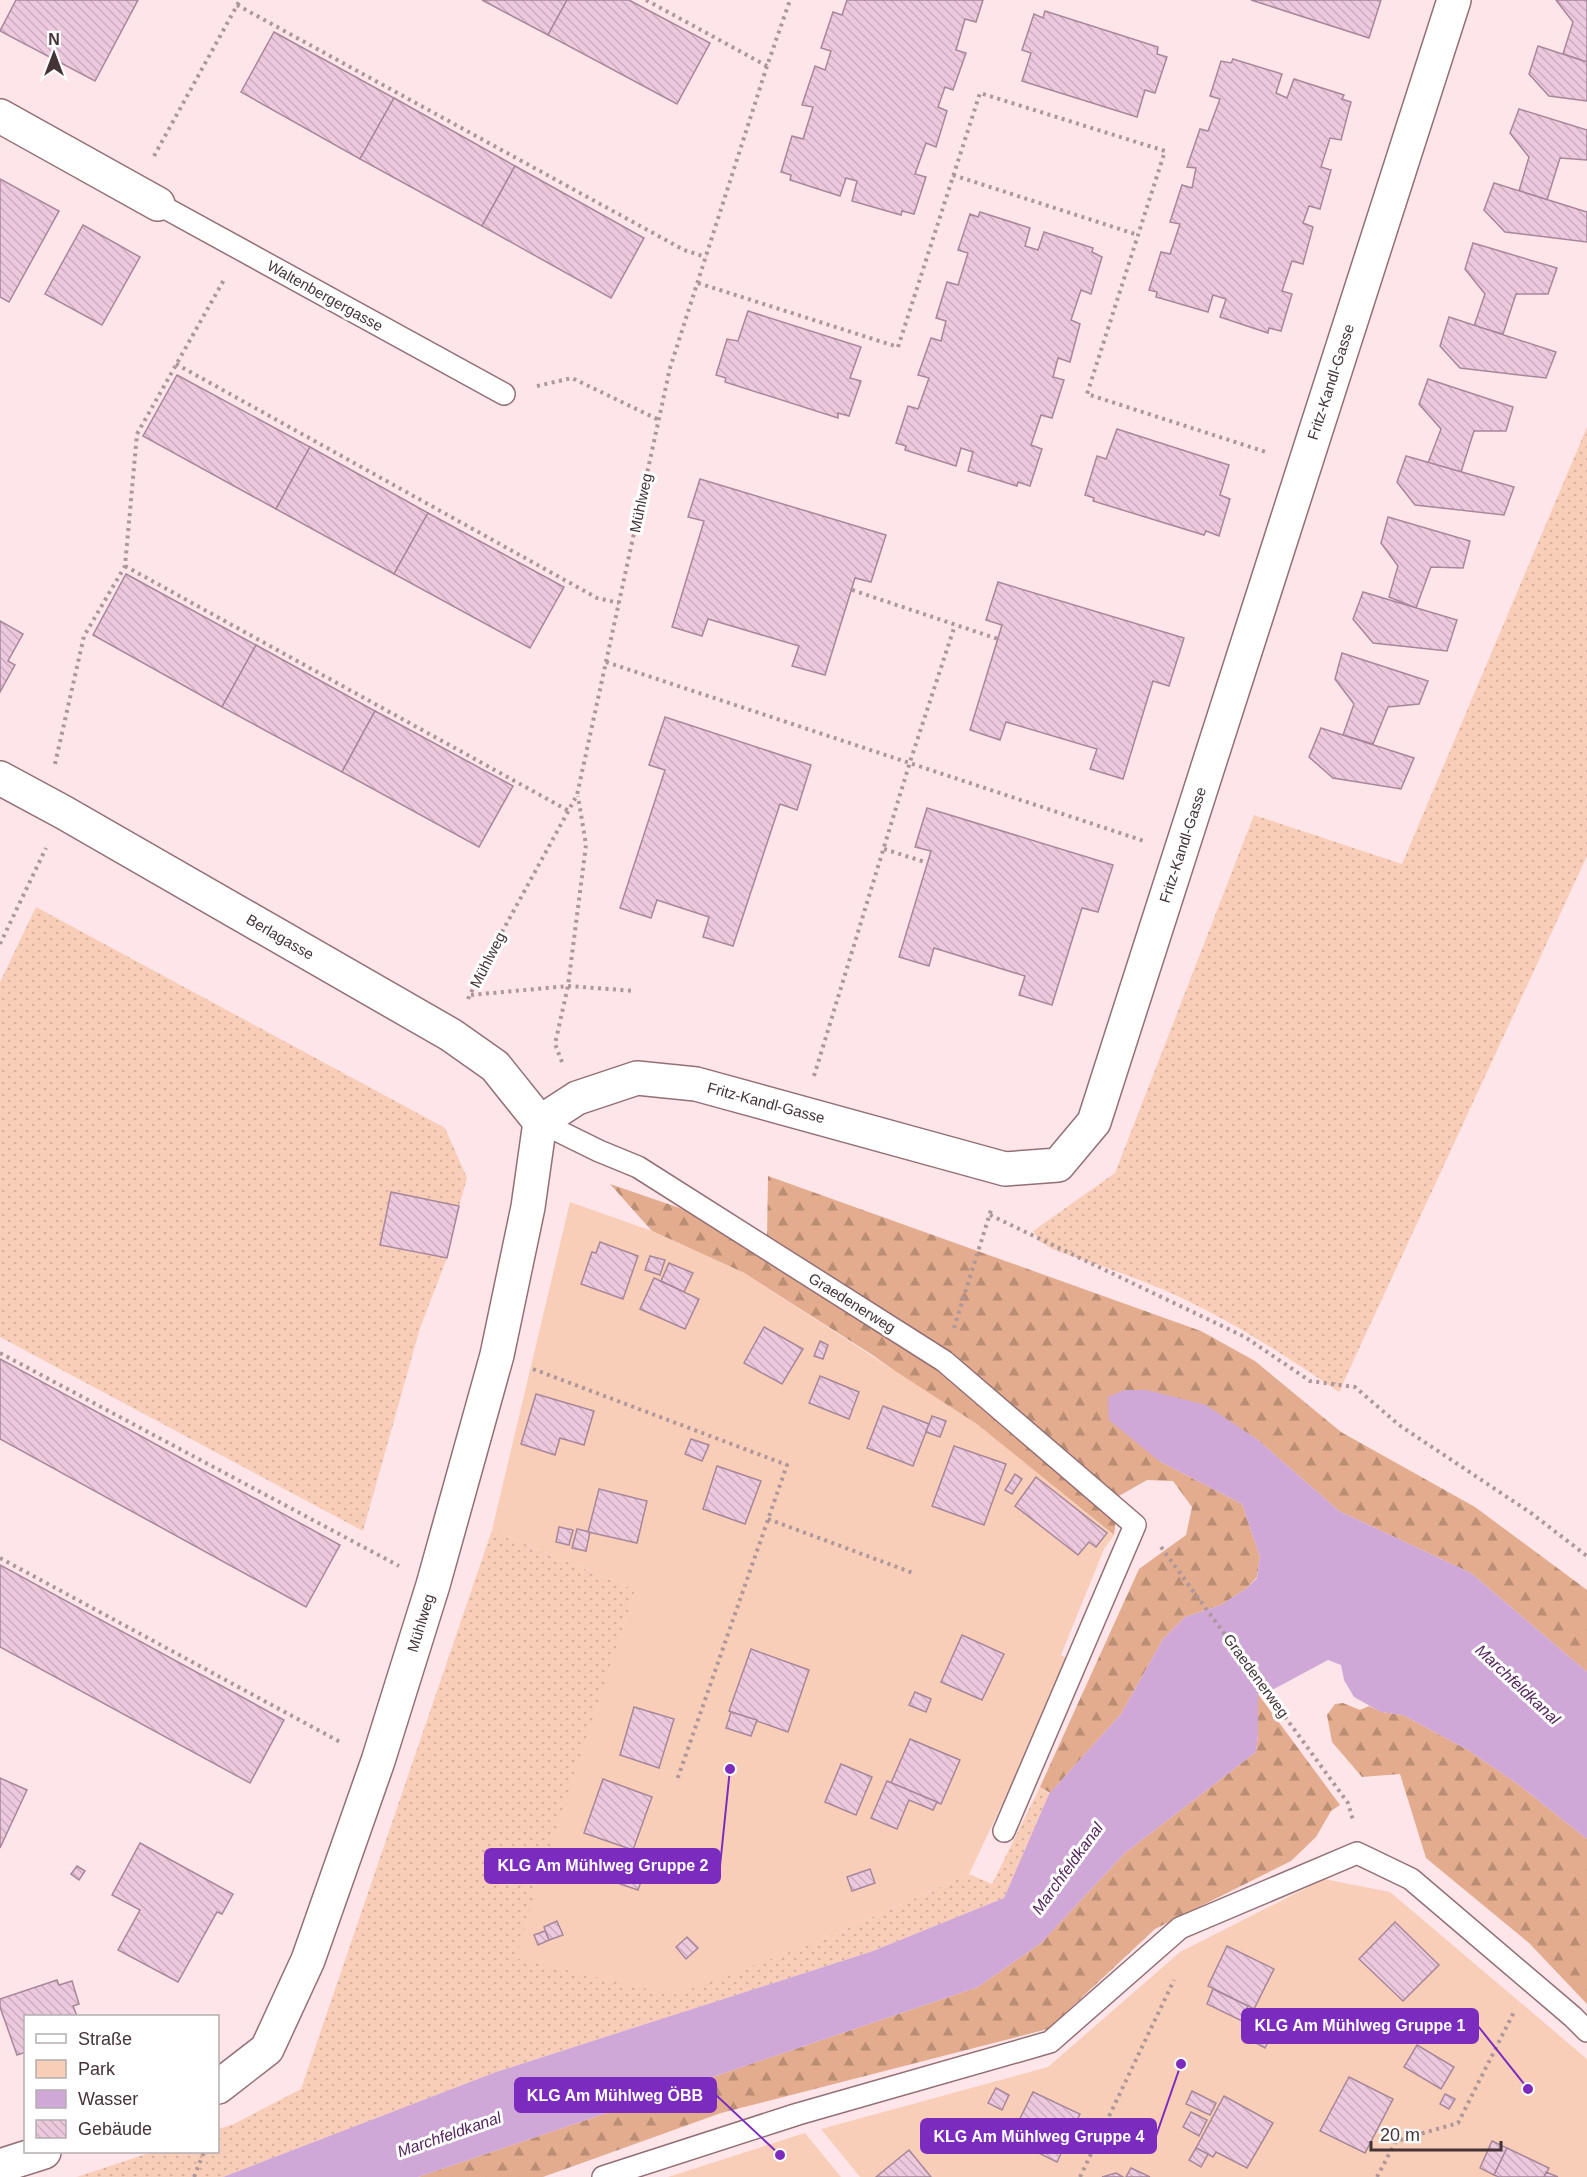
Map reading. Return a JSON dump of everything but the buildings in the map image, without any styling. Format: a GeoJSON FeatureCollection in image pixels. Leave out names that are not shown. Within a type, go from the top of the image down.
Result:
{"type":"FeatureCollection","features":[{"type":"Feature","properties":{"kind":"street","name":"Fritz-Kandl-Gasse"},"geometry":{"type":"LineString","coordinates":[[540,1122],[577,1098],[636,1078],[696,1084],[1005,1169],[1058,1165],[1094,1122],[1454,0]]}},
{"type":"Feature","properties":{"kind":"street","name":"Waltenbergergasse"},"geometry":{"type":"LineString","coordinates":[[0,116],[147,197]]}},
{"type":"Feature","properties":{"kind":"street","name":"Berlagasse"},"geometry":{"type":"LineString","coordinates":[[0,778],[450,1035],[495,1066],[540,1122]]}},
{"type":"Feature","properties":{"kind":"street","name":"Mühlweg"},"geometry":{"type":"LineString","coordinates":[[219,2086],[267,2049],[308,1960],[378,1761],[433,1585],[497,1355],[528,1207],[540,1122]]}},
{"type":"Feature","properties":{"kind":"street"},"geometry":{"type":"LineString","coordinates":[[0,2166],[38,2153]]}},
{"type":"Feature","properties":{"kind":"lane","name":"Waltenbergergasse"},"geometry":{"type":"LineString","coordinates":[[147,197],[504,394]]}},
{"type":"Feature","properties":{"kind":"lane","name":"Graedenerweg"},"geometry":{"type":"LineString","coordinates":[[540,1122],[638,1167],[944,1361],[1135,1524],[1004,1831]]}},
{"type":"Feature","properties":{"kind":"lane"},"geometry":{"type":"LineString","coordinates":[[603,2177],[798,2114],[1050,2042],[1180,1928],[1357,1853],[1411,1879],[1587,2031]]}},
{"type":"Feature","properties":{"kind":"path"},"geometry":{"type":"LineString","coordinates":[[646,0],[767,66]]}},
{"type":"Feature","properties":{"kind":"path","name":"Mühlweg"},"geometry":{"type":"LineString","coordinates":[[568,986],[470,995],[484,965],[577,795],[670,368],[790,0]]}},
{"type":"Feature","properties":{"kind":"path"},"geometry":{"type":"LineString","coordinates":[[147,197],[239,2],[684,250],[706,257]]}},
{"type":"Feature","properties":{"kind":"path"},"geometry":{"type":"LineString","coordinates":[[698,283],[898,347],[980,93],[1165,151],[1087,394],[1270,453]]}},
{"type":"Feature","properties":{"kind":"path"},"geometry":{"type":"LineString","coordinates":[[953,175],[1138,235]]}},
{"type":"Feature","properties":{"kind":"path"},"geometry":{"type":"LineString","coordinates":[[0,944],[54,807],[84,636],[124,566],[137,434],[241,250]]}},
{"type":"Feature","properties":{"kind":"path"},"geometry":{"type":"LineString","coordinates":[[176,364],[597,598],[619,603]]}},
{"type":"Feature","properties":{"kind":"path"},"geometry":{"type":"LineString","coordinates":[[504,394],[572,378],[659,420]]}},
{"type":"Feature","properties":{"kind":"path"},"geometry":{"type":"LineString","coordinates":[[124,566],[569,811]]}},
{"type":"Feature","properties":{"kind":"path"},"geometry":{"type":"LineString","coordinates":[[852,590],[998,639]]}},
{"type":"Feature","properties":{"kind":"path"},"geometry":{"type":"LineString","coordinates":[[805,1114],[822,1047],[955,625]]}},
{"type":"Feature","properties":{"kind":"path"},"geometry":{"type":"LineString","coordinates":[[606,662],[1145,841]]}},
{"type":"Feature","properties":{"kind":"path"},"geometry":{"type":"LineString","coordinates":[[577,795],[586,845],[568,986],[555,1044],[577,1098]]}},
{"type":"Feature","properties":{"kind":"path"},"geometry":{"type":"LineString","coordinates":[[884,849],[928,863]]}},
{"type":"Feature","properties":{"kind":"path"},"geometry":{"type":"LineString","coordinates":[[568,986],[634,991]]}},
{"type":"Feature","properties":{"kind":"path"},"geometry":{"type":"LineString","coordinates":[[944,1361],[1005,1169]]}},
{"type":"Feature","properties":{"kind":"path"},"geometry":{"type":"LineString","coordinates":[[990,1215],[1245,1336],[1310,1381],[1355,1387],[1399,1425],[1531,1513],[1587,1556]]}},
{"type":"Feature","properties":{"kind":"path"},"geometry":{"type":"LineString","coordinates":[[0,1353],[433,1585]]}},
{"type":"Feature","properties":{"kind":"path"},"geometry":{"type":"LineString","coordinates":[[497,1355],[787,1465],[677,1780]]}},
{"type":"Feature","properties":{"kind":"path"},"geometry":{"type":"LineString","coordinates":[[768,1520],[913,1573]]}},
{"type":"Feature","properties":{"kind":"path","name":"Graedenerweg"},"geometry":{"type":"LineString","coordinates":[[1164,1549],[1348,1803]]}},
{"type":"Feature","properties":{"kind":"path"},"geometry":{"type":"LineString","coordinates":[[0,1558],[323,1734],[378,1761]]}},
{"type":"Feature","properties":{"kind":"path"},"geometry":{"type":"LineString","coordinates":[[1080,2177],[1178,1972]]}},
{"type":"Feature","properties":{"kind":"path"},"geometry":{"type":"LineString","coordinates":[[1377,2177],[1396,2141],[1458,2123],[1530,1980]]}},
{"type":"Feature","properties":{"kind":"path"},"geometry":{"type":"LineString","coordinates":[[194,2177],[203,2153]]}},
{"type":"Feature","properties":{"kind":"green space"},"geometry":{"type":"Polygon","coordinates":[[[1587,427],[1587,856],[1339,1392],[1275,1350],[1210,1312],[1150,1284],[1052,1249],[1039,1241],[1033,1231],[1115,1173],[1254,815],[1402,864],[1587,427]]]}},
{"type":"Feature","properties":{"kind":"green space"},"geometry":{"type":"Polygon","coordinates":[[[36,907],[445,1128],[467,1178],[459,1206],[391,1193],[380,1245],[447,1258],[420,1328],[363,1531],[0,1337],[0,982],[36,907]]]}},
{"type":"Feature","properties":{"kind":"green space"},"geometry":{"type":"Polygon","coordinates":[[[768,1176],[1201,1331],[1255,1361],[1341,1432],[1475,1507],[1587,1590],[1587,1672],[1471,1573],[1339,1511],[1258,1440],[1206,1406],[1159,1461],[1242,1504],[1260,1557],[1257,1577],[1247,1588],[1221,1605],[1185,1617],[1163,1639],[1121,1714],[1050,1793],[1040,1787],[1139,1569],[1186,1535],[1192,1507],[1173,1481],[1147,1480],[1119,1496],[1114,1535],[1038,1474],[874,1356],[744,1273],[652,1231],[610,1184],[767,1238],[768,1176]]]}},
{"type":"Feature","properties":{"kind":"green space"},"geometry":{"type":"Polygon","coordinates":[[[570,1202],[652,1231],[744,1273],[977,1424],[1114,1535],[1104,1549],[1061,1655],[1071,1660],[969,1874],[814,1943],[673,1995],[515,1958],[635,1590],[492,1530],[570,1202]]]}},
{"type":"Feature","properties":{"kind":"green space"},"geometry":{"type":"Polygon","coordinates":[[[492,1530],[635,1590],[516,1958],[814,1943],[969,1874],[992,1884],[1040,1787],[1049,1794],[1004,1898],[873,1951],[496,2072],[223,2177],[77,2177],[149,2153],[219,2153],[219,2129],[234,2124],[301,2089],[492,1530]]]}},
{"type":"Feature","properties":{"kind":"green space"},"geometry":{"type":"Polygon","coordinates":[[[1258,1694],[1340,1805],[1331,1811],[1316,1837],[1291,1861],[1155,1929],[1048,2029],[721,2113],[543,2177],[418,2177],[978,1987],[1041,1943],[1125,1853],[1256,1752],[1258,1694]]]}},
{"type":"Feature","properties":{"kind":"green space"},"geometry":{"type":"Polygon","coordinates":[[[1343,1703],[1360,1710],[1369,1706],[1382,1712],[1403,1715],[1468,1750],[1519,1785],[1587,1839],[1587,2004],[1529,1943],[1426,1858],[1400,1774],[1362,1777],[1332,1742],[1327,1715],[1335,1704],[1343,1703]]]}},
{"type":"Feature","properties":{"kind":"green space"},"geometry":{"type":"Polygon","coordinates":[[[1324,1879],[1390,1892],[1587,2059],[1587,2177],[860,2177],[821,2129],[1048,2067],[1180,1952],[1324,1879]]]}},
{"type":"Feature","properties":{"kind":"green space"},"geometry":{"type":"Polygon","coordinates":[[[805,2133],[841,2177],[668,2177],[805,2133]]]}},
{"type":"Feature","properties":{"kind":"water","name":"Marchfeldkanal"},"geometry":{"type":"Polygon","coordinates":[[[1124,1390],[1147,1390],[1206,1405],[1258,1440],[1339,1511],[1471,1573],[1587,1672],[1587,1839],[1519,1785],[1468,1750],[1403,1715],[1381,1712],[1354,1697],[1344,1680],[1341,1665],[1328,1660],[1274,1689],[1261,1691],[1258,1694],[1256,1752],[1125,1853],[1041,1943],[978,1987],[418,2177],[223,2177],[496,2072],[873,1951],[1004,1898],[1049,1794],[1121,1714],[1163,1639],[1185,1617],[1221,1605],[1247,1588],[1257,1578],[1260,1557],[1242,1504],[1159,1461],[1109,1420],[1108,1397],[1124,1390]]]}},
{"type":"Feature","properties":{"kind":"place","name":"KLG Am Mühlweg Gruppe 2"},"geometry":{"type":"Point","coordinates":[730,1769]}},
{"type":"Feature","properties":{"kind":"place","name":"KLG Am Mühlweg Gruppe 4"},"geometry":{"type":"Point","coordinates":[1181,2064]}},
{"type":"Feature","properties":{"kind":"place","name":"KLG Am Mühlweg Gruppe 1"},"geometry":{"type":"Point","coordinates":[1528,2089]}},
{"type":"Feature","properties":{"kind":"place","name":"KLG Am Mühlweg ÖBB"},"geometry":{"type":"Point","coordinates":[780,2155]}}]}
